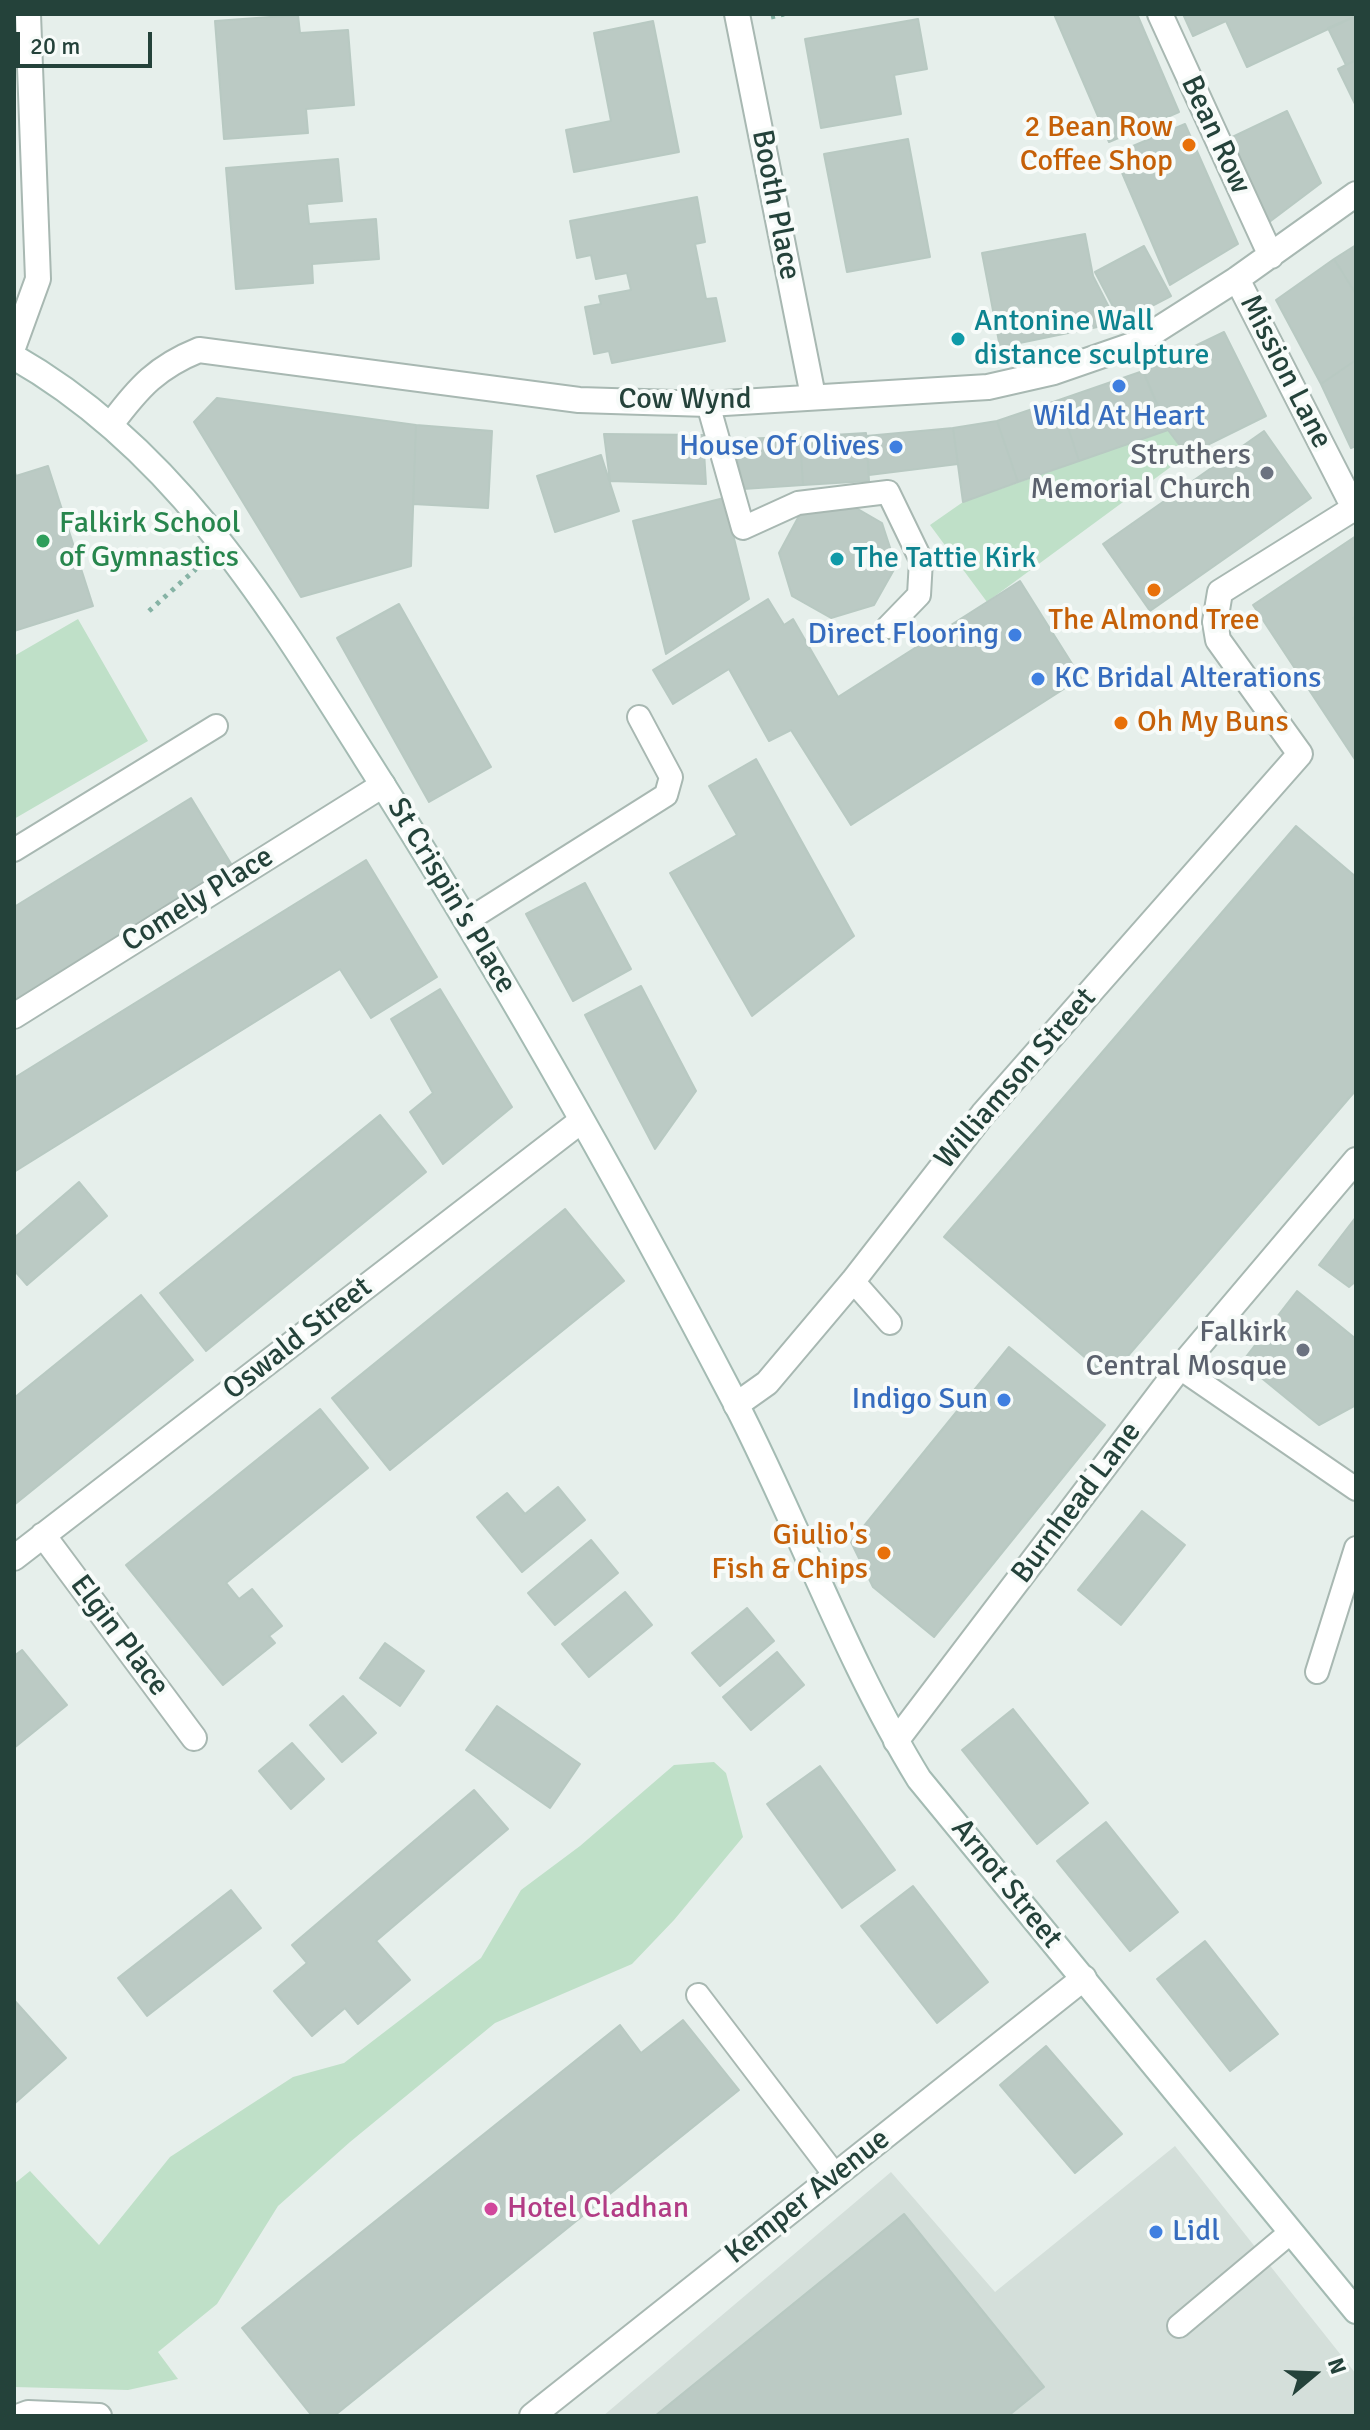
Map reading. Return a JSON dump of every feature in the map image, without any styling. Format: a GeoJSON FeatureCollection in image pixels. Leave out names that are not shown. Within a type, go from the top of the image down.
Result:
{"type":"FeatureCollection","features":[{"type":"Feature","properties":{"kind":"street"},"geometry":{"type":"LineString","coordinates":[[14,345],[38,279],[28,14]]}},
{"type":"Feature","properties":{"kind":"street","name":"Booth Place"},"geometry":{"type":"LineString","coordinates":[[737,14],[813,396]]}},
{"type":"Feature","properties":{"kind":"street","name":"Bean Row"},"geometry":{"type":"LineString","coordinates":[[1160,14],[1271,256]]}},
{"type":"Feature","properties":{"kind":"street","name":"Cow Wynd"},"geometry":{"type":"LineString","coordinates":[[112,423],[137,389],[170,362],[199,350],[579,400],[708,404],[988,387],[1054,372],[1135,344],[1271,256],[1356,194]]}},
{"type":"Feature","properties":{"kind":"street","name":"Mission Lane"},"geometry":{"type":"LineString","coordinates":[[1237,279],[1355,508]]}},
{"type":"Feature","properties":{"kind":"street"},"geometry":{"type":"LineString","coordinates":[[14,357],[64,385],[112,423]]}},
{"type":"Feature","properties":{"kind":"street","name":"St Crispin's Place"},"geometry":{"type":"LineString","coordinates":[[112,423],[224,546],[272,609],[468,920],[736,1405]]}},
{"type":"Feature","properties":{"kind":"street","name":"Williamson Street"},"geometry":{"type":"LineString","coordinates":[[736,1405],[767,1383],[853,1281],[983,1114],[1300,754],[1218,640],[1215,622],[1220,592],[1355,508]]}},
{"type":"Feature","properties":{"kind":"street","name":"Comely Place"},"geometry":{"type":"LineString","coordinates":[[14,1016],[383,785]]}},
{"type":"Feature","properties":{"kind":"street","name":"Oswald Street"},"geometry":{"type":"LineString","coordinates":[[14,1558],[581,1121]]}},
{"type":"Feature","properties":{"kind":"street","name":"Burnhead Lane"},"geometry":{"type":"LineString","coordinates":[[896,1741],[1180,1368],[1356,1160]]}},
{"type":"Feature","properties":{"kind":"street","name":"Arnot Street"},"geometry":{"type":"LineString","coordinates":[[736,1405],[896,1741],[919,1779],[1356,2311]]}},
{"type":"Feature","properties":{"kind":"street","name":"Elgin Place"},"geometry":{"type":"LineString","coordinates":[[43,1535],[194,1738]]}},
{"type":"Feature","properties":{"kind":"street","name":"Kemper Avenue"},"geometry":{"type":"LineString","coordinates":[[532,2416],[1084,1978]]}},
{"type":"Feature","properties":{"kind":"street"},"geometry":{"type":"LineString","coordinates":[[20,2416],[28,2413],[99,2416]]}},
{"type":"Feature","properties":{"kind":"lane"},"geometry":{"type":"LineString","coordinates":[[708,404],[743,528],[798,503],[888,492],[921,560],[919,595],[888,627]]}},
{"type":"Feature","properties":{"kind":"lane"},"geometry":{"type":"LineString","coordinates":[[468,920],[666,795],[671,777],[639,717]]}},
{"type":"Feature","properties":{"kind":"lane"},"geometry":{"type":"LineString","coordinates":[[14,850],[216,726]]}},
{"type":"Feature","properties":{"kind":"lane"},"geometry":{"type":"LineString","coordinates":[[853,1281],[890,1323]]}},
{"type":"Feature","properties":{"kind":"lane"},"geometry":{"type":"LineString","coordinates":[[1180,1368],[1356,1489]]}},
{"type":"Feature","properties":{"kind":"lane"},"geometry":{"type":"LineString","coordinates":[[1317,1672],[1356,1548]]}},
{"type":"Feature","properties":{"kind":"lane"},"geometry":{"type":"LineString","coordinates":[[698,1995],[835,2175]]}},
{"type":"Feature","properties":{"kind":"lane"},"geometry":{"type":"LineString","coordinates":[[1179,2326],[1291,2232]]}},
{"type":"Feature","properties":{"kind":"path"},"geometry":{"type":"LineString","coordinates":[[149,611],[224,546]]}},
{"type":"Feature","properties":{"kind":"shaded area","name":"Lidl"},"geometry":{"type":"Polygon","coordinates":[[[1175,2146],[1356,2374],[1356,2416],[603,2416],[891,2172],[995,2292],[1175,2146]]]}},
{"type":"Feature","properties":{"kind":"green space"},"geometry":{"type":"Polygon","coordinates":[[[1168,430],[1187,455],[987,602],[930,525],[963,502],[1168,430]]]}},
{"type":"Feature","properties":{"kind":"green space"},"geometry":{"type":"Polygon","coordinates":[[[78,619],[148,741],[14,819],[14,656],[78,619]]]}},
{"type":"Feature","properties":{"kind":"green space"},"geometry":{"type":"Polygon","coordinates":[[[714,1762],[726,1773],[743,1837],[674,1920],[632,1964],[495,2023],[350,2142],[278,2206],[217,2304],[158,2352],[178,2379],[128,2390],[14,2387],[14,2184],[30,2171],[99,2245],[170,2157],[293,2077],[344,2063],[481,1958],[521,1890],[580,1846],[674,1765],[714,1762]]]}},
{"type":"Feature","properties":{"kind":"building"},"geometry":{"type":"Polygon","coordinates":[[[1054,14],[1137,14],[1179,112],[1109,142],[1054,14]]]}},
{"type":"Feature","properties":{"kind":"building"},"geometry":{"type":"Polygon","coordinates":[[[1183,14],[1356,16],[1247,67],[1226,21],[1193,36],[1183,14]]]}},
{"type":"Feature","properties":{"kind":"building"},"geometry":{"type":"Polygon","coordinates":[[[298,15],[300,33],[348,30],[354,105],[306,109],[308,133],[224,139],[215,21],[298,15]]]}},
{"type":"Feature","properties":{"kind":"building"},"geometry":{"type":"Polygon","coordinates":[[[1356,16],[1356,60],[1346,65],[1328,28],[1356,16]]]}},
{"type":"Feature","properties":{"kind":"building"},"geometry":{"type":"Polygon","coordinates":[[[918,19],[927,69],[894,75],[901,114],[821,128],[805,39],[918,19]]]}},
{"type":"Feature","properties":{"kind":"building"},"geometry":{"type":"Polygon","coordinates":[[[653,21],[679,152],[574,172],[566,130],[611,121],[594,33],[653,21]]]}},
{"type":"Feature","properties":{"kind":"building"},"geometry":{"type":"Polygon","coordinates":[[[1356,60],[1356,106],[1338,69],[1356,60]]]}},
{"type":"Feature","properties":{"kind":"building"},"geometry":{"type":"Polygon","coordinates":[[[1287,111],[1321,183],[1268,223],[1226,140],[1287,111]]]}},
{"type":"Feature","properties":{"kind":"building"},"geometry":{"type":"Polygon","coordinates":[[[1185,124],[1238,244],[1170,285],[1114,154],[1185,124]]]}},
{"type":"Feature","properties":{"kind":"building"},"geometry":{"type":"Polygon","coordinates":[[[908,139],[930,257],[847,272],[824,154],[908,139]]]}},
{"type":"Feature","properties":{"kind":"building"},"geometry":{"type":"Polygon","coordinates":[[[338,159],[342,201],[307,204],[309,224],[376,219],[379,259],[312,264],[313,283],[236,289],[226,168],[338,159]]]}},
{"type":"Feature","properties":{"kind":"building"},"geometry":{"type":"Polygon","coordinates":[[[697,197],[705,242],[695,244],[706,299],[716,298],[725,341],[612,363],[609,351],[594,354],[585,307],[601,304],[599,296],[631,290],[627,273],[596,279],[591,255],[577,258],[570,221],[697,197]]]}},
{"type":"Feature","properties":{"kind":"building"},"geometry":{"type":"Polygon","coordinates":[[[1085,234],[1093,276],[1117,323],[1000,347],[982,253],[1085,234]]]}},
{"type":"Feature","properties":{"kind":"building"},"geometry":{"type":"Polygon","coordinates":[[[1356,245],[1356,294],[1334,259],[1356,245]]]}},
{"type":"Feature","properties":{"kind":"building"},"geometry":{"type":"Polygon","coordinates":[[[1144,246],[1171,296],[1121,322],[1095,272],[1144,246]]]}},
{"type":"Feature","properties":{"kind":"building"},"geometry":{"type":"Polygon","coordinates":[[[1334,259],[1356,294],[1356,360],[1321,384],[1276,300],[1334,259]]]}},
{"type":"Feature","properties":{"kind":"building"},"geometry":{"type":"Polygon","coordinates":[[[1224,332],[1266,416],[1187,455],[1168,430],[1143,371],[1224,332]]]}},
{"type":"Feature","properties":{"kind":"building"},"geometry":{"type":"Polygon","coordinates":[[[1356,360],[1356,446],[1351,448],[1321,384],[1356,360]]]}},
{"type":"Feature","properties":{"kind":"building"},"geometry":{"type":"Polygon","coordinates":[[[1143,371],[1168,430],[1079,461],[1059,400],[1143,371]]]}},
{"type":"Feature","properties":{"kind":"building"},"geometry":{"type":"Polygon","coordinates":[[[217,398],[416,425],[411,566],[301,597],[194,422],[217,398]]]}},
{"type":"Feature","properties":{"kind":"building"},"geometry":{"type":"Polygon","coordinates":[[[1059,400],[1079,461],[1018,482],[997,421],[1059,400]]]}},
{"type":"Feature","properties":{"kind":"building"},"geometry":{"type":"Polygon","coordinates":[[[997,421],[1018,482],[963,502],[953,428],[997,421]]]}},
{"type":"Feature","properties":{"kind":"building"},"geometry":{"type":"Polygon","coordinates":[[[416,425],[492,431],[488,508],[413,504],[416,425]]]}},
{"type":"Feature","properties":{"kind":"building"},"geometry":{"type":"Polygon","coordinates":[[[953,428],[958,464],[869,475],[866,436],[953,428]]]}},
{"type":"Feature","properties":{"kind":"building"},"geometry":{"type":"Polygon","coordinates":[[[1264,431],[1311,498],[1150,611],[1103,544],[1264,431]]]}},
{"type":"Feature","properties":{"kind":"building"},"geometry":{"type":"Polygon","coordinates":[[[866,433],[869,481],[803,485],[800,437],[866,433]]]}},
{"type":"Feature","properties":{"kind":"building"},"geometry":{"type":"Polygon","coordinates":[[[604,434],[703,435],[706,484],[610,481],[604,434]]]}},
{"type":"Feature","properties":{"kind":"building"},"geometry":{"type":"Polygon","coordinates":[[[800,437],[803,485],[743,489],[734,439],[800,437]]]}},
{"type":"Feature","properties":{"kind":"building"},"geometry":{"type":"Polygon","coordinates":[[[601,455],[619,511],[555,532],[537,476],[601,455]]]}},
{"type":"Feature","properties":{"kind":"building","name":"Falkirk School of Gymnastics"},"geometry":{"type":"Polygon","coordinates":[[[48,466],[93,606],[14,631],[14,469],[16,476],[48,466]]]}},
{"type":"Feature","properties":{"kind":"building"},"geometry":{"type":"Polygon","coordinates":[[[724,498],[749,599],[666,654],[633,521],[724,498]]]}},
{"type":"Feature","properties":{"kind":"building","name":"The Tattie Kirk"},"geometry":{"type":"Polygon","coordinates":[[[844,501],[882,523],[896,566],[874,605],[831,618],[792,596],[779,553],[800,514],[844,501]]]}},
{"type":"Feature","properties":{"kind":"building"},"geometry":{"type":"Polygon","coordinates":[[[1356,536],[1356,616],[1353,618],[1356,623],[1356,761],[1253,605],[1356,536]]]}},
{"type":"Feature","properties":{"kind":"building"},"geometry":{"type":"Polygon","coordinates":[[[1020,581],[1081,678],[851,825],[791,730],[769,741],[729,669],[673,704],[653,670],[768,599],[784,625],[793,619],[838,697],[1020,581]]]}},
{"type":"Feature","properties":{"kind":"building"},"geometry":{"type":"Polygon","coordinates":[[[399,604],[491,767],[429,802],[337,638],[399,604]]]}},
{"type":"Feature","properties":{"kind":"building"},"geometry":{"type":"Polygon","coordinates":[[[756,759],[854,936],[752,1016],[670,873],[737,835],[709,786],[756,759]]]}},
{"type":"Feature","properties":{"kind":"building"},"geometry":{"type":"Polygon","coordinates":[[[191,798],[233,867],[14,1003],[14,907],[191,798]]]}},
{"type":"Feature","properties":{"kind":"building"},"geometry":{"type":"Polygon","coordinates":[[[1296,826],[1356,877],[1356,1090],[1109,1378],[944,1237],[1296,826]]]}},
{"type":"Feature","properties":{"kind":"building"},"geometry":{"type":"Polygon","coordinates":[[[366,860],[437,977],[371,1018],[340,969],[14,1172],[14,1078],[366,860]]]}},
{"type":"Feature","properties":{"kind":"building"},"geometry":{"type":"Polygon","coordinates":[[[585,883],[631,969],[573,1001],[526,914],[585,883]]]}},
{"type":"Feature","properties":{"kind":"building"},"geometry":{"type":"Polygon","coordinates":[[[641,986],[696,1091],[655,1149],[585,1015],[641,986]]]}},
{"type":"Feature","properties":{"kind":"building"},"geometry":{"type":"Polygon","coordinates":[[[440,989],[512,1107],[443,1164],[410,1112],[433,1093],[391,1019],[440,989]]]}},
{"type":"Feature","properties":{"kind":"building"},"geometry":{"type":"Polygon","coordinates":[[[380,1115],[426,1172],[206,1351],[160,1293],[380,1115]]]}},
{"type":"Feature","properties":{"kind":"building"},"geometry":{"type":"Polygon","coordinates":[[[79,1182],[107,1216],[27,1285],[14,1270],[14,1238],[79,1182]]]}},
{"type":"Feature","properties":{"kind":"building"},"geometry":{"type":"Polygon","coordinates":[[[565,1209],[624,1281],[390,1470],[332,1398],[565,1209]]]}},
{"type":"Feature","properties":{"kind":"building"},"geometry":{"type":"Polygon","coordinates":[[[1356,1217],[1356,1281],[1349,1287],[1319,1265],[1356,1217]]]}},
{"type":"Feature","properties":{"kind":"building","name":"Falkirk Central Mosque"},"geometry":{"type":"Polygon","coordinates":[[[1297,1291],[1356,1339],[1356,1405],[1319,1425],[1242,1362],[1297,1291]]]}},
{"type":"Feature","properties":{"kind":"building"},"geometry":{"type":"Polygon","coordinates":[[[141,1295],[193,1360],[14,1505],[14,1398],[141,1295]]]}},
{"type":"Feature","properties":{"kind":"building"},"geometry":{"type":"Polygon","coordinates":[[[1009,1347],[1105,1425],[934,1637],[873,1587],[851,1542],[1009,1347]]]}},
{"type":"Feature","properties":{"kind":"building"},"geometry":{"type":"Polygon","coordinates":[[[320,1409],[368,1468],[226,1583],[239,1599],[252,1589],[282,1626],[269,1636],[275,1643],[223,1685],[126,1565],[320,1409]]]}},
{"type":"Feature","properties":{"kind":"building"},"geometry":{"type":"Polygon","coordinates":[[[558,1487],[585,1520],[522,1572],[477,1517],[507,1493],[525,1514],[558,1487]]]}},
{"type":"Feature","properties":{"kind":"building"},"geometry":{"type":"Polygon","coordinates":[[[1142,1511],[1185,1545],[1121,1625],[1078,1590],[1142,1511]]]}},
{"type":"Feature","properties":{"kind":"building"},"geometry":{"type":"Polygon","coordinates":[[[591,1540],[618,1573],[555,1625],[528,1593],[591,1540]]]}},
{"type":"Feature","properties":{"kind":"building"},"geometry":{"type":"Polygon","coordinates":[[[625,1592],[652,1625],[589,1677],[562,1644],[625,1592]]]}},
{"type":"Feature","properties":{"kind":"building"},"geometry":{"type":"Polygon","coordinates":[[[747,1608],[774,1641],[720,1686],[692,1653],[747,1608]]]}},
{"type":"Feature","properties":{"kind":"building"},"geometry":{"type":"Polygon","coordinates":[[[385,1643],[424,1671],[400,1706],[360,1678],[385,1643]]]}},
{"type":"Feature","properties":{"kind":"building"},"geometry":{"type":"Polygon","coordinates":[[[22,1650],[67,1705],[14,1748],[14,1656],[22,1650]]]}},
{"type":"Feature","properties":{"kind":"building"},"geometry":{"type":"Polygon","coordinates":[[[777,1652],[804,1685],[751,1730],[723,1697],[777,1652]]]}},
{"type":"Feature","properties":{"kind":"building"},"geometry":{"type":"Polygon","coordinates":[[[343,1696],[376,1733],[342,1762],[310,1725],[343,1696]]]}},
{"type":"Feature","properties":{"kind":"building"},"geometry":{"type":"Polygon","coordinates":[[[497,1706],[580,1764],[550,1808],[466,1750],[497,1706]]]}},
{"type":"Feature","properties":{"kind":"building"},"geometry":{"type":"Polygon","coordinates":[[[1013,1709],[1088,1803],[1037,1844],[962,1750],[1013,1709]]]}},
{"type":"Feature","properties":{"kind":"building"},"geometry":{"type":"Polygon","coordinates":[[[292,1743],[324,1779],[291,1809],[259,1771],[292,1743]]]}},
{"type":"Feature","properties":{"kind":"building"},"geometry":{"type":"Polygon","coordinates":[[[820,1766],[895,1870],[842,1908],[767,1804],[820,1766]]]}},
{"type":"Feature","properties":{"kind":"building"},"geometry":{"type":"Polygon","coordinates":[[[474,1790],[508,1829],[376,1941],[410,1980],[358,2024],[345,2008],[312,2036],[274,1991],[307,1963],[292,1945],[474,1790]]]}},
{"type":"Feature","properties":{"kind":"building"},"geometry":{"type":"Polygon","coordinates":[[[1106,1822],[1178,1912],[1130,1951],[1057,1861],[1106,1822]]]}},
{"type":"Feature","properties":{"kind":"building"},"geometry":{"type":"Polygon","coordinates":[[[913,1886],[988,1982],[937,2023],[861,1926],[913,1886]]]}},
{"type":"Feature","properties":{"kind":"building"},"geometry":{"type":"Polygon","coordinates":[[[231,1890],[261,1928],[147,2016],[118,1978],[231,1890]]]}},
{"type":"Feature","properties":{"kind":"building"},"geometry":{"type":"Polygon","coordinates":[[[1205,1941],[1278,2034],[1230,2071],[1157,1979],[1205,1941]]]}},
{"type":"Feature","properties":{"kind":"building"},"geometry":{"type":"Polygon","coordinates":[[[14,2000],[66,2058],[14,2104],[14,2000]]]}},
{"type":"Feature","properties":{"kind":"building","name":"Hotel Cladhan"},"geometry":{"type":"Polygon","coordinates":[[[683,2020],[739,2090],[334,2416],[312,2416],[242,2328],[620,2025],[641,2053],[683,2020]]]}},
{"type":"Feature","properties":{"kind":"building"},"geometry":{"type":"Polygon","coordinates":[[[1046,2046],[1122,2134],[1075,2173],[1000,2085],[1046,2046]]]}},
{"type":"Feature","properties":{"kind":"building"},"geometry":{"type":"Polygon","coordinates":[[[904,2214],[1044,2387],[1008,2416],[655,2416],[904,2214]]]}},
{"type":"Feature","properties":{"kind":"place","name":"2 Bean Row Coffee Shop"},"geometry":{"type":"Point","coordinates":[1189,145]}},
{"type":"Feature","properties":{"kind":"place","name":"Antonine Wall distance sculpture"},"geometry":{"type":"Point","coordinates":[958,339]}},
{"type":"Feature","properties":{"kind":"place","name":"Wild At Heart"},"geometry":{"type":"Point","coordinates":[1119,386]}},
{"type":"Feature","properties":{"kind":"place","name":"House Of Olives"},"geometry":{"type":"Point","coordinates":[896,447]}},
{"type":"Feature","properties":{"kind":"place","name":"Struthers Memorial Church"},"geometry":{"type":"Point","coordinates":[1267,473]}},
{"type":"Feature","properties":{"kind":"place","name":"Falkirk School of Gymnastics"},"geometry":{"type":"Point","coordinates":[43,541]}},
{"type":"Feature","properties":{"kind":"place","name":"The Tattie Kirk"},"geometry":{"type":"Point","coordinates":[837,559]}},
{"type":"Feature","properties":{"kind":"place","name":"The Almond Tree"},"geometry":{"type":"Point","coordinates":[1154,590]}},
{"type":"Feature","properties":{"kind":"place","name":"Direct Flooring"},"geometry":{"type":"Point","coordinates":[1015,635]}},
{"type":"Feature","properties":{"kind":"place","name":"KC Bridal Alterations"},"geometry":{"type":"Point","coordinates":[1038,679]}},
{"type":"Feature","properties":{"kind":"place","name":"Oh My Buns"},"geometry":{"type":"Point","coordinates":[1121,723]}},
{"type":"Feature","properties":{"kind":"place","name":"Falkirk Central Mosque"},"geometry":{"type":"Point","coordinates":[1303,1350]}},
{"type":"Feature","properties":{"kind":"place","name":"Indigo Sun"},"geometry":{"type":"Point","coordinates":[1004,1400]}},
{"type":"Feature","properties":{"kind":"place","name":"Giulio's Fish & Chips"},"geometry":{"type":"Point","coordinates":[884,1553]}},
{"type":"Feature","properties":{"kind":"place","name":"Hotel Cladhan"},"geometry":{"type":"Point","coordinates":[491,2209]}},
{"type":"Feature","properties":{"kind":"place","name":"Lidl"},"geometry":{"type":"Point","coordinates":[1156,2232]}}]}
